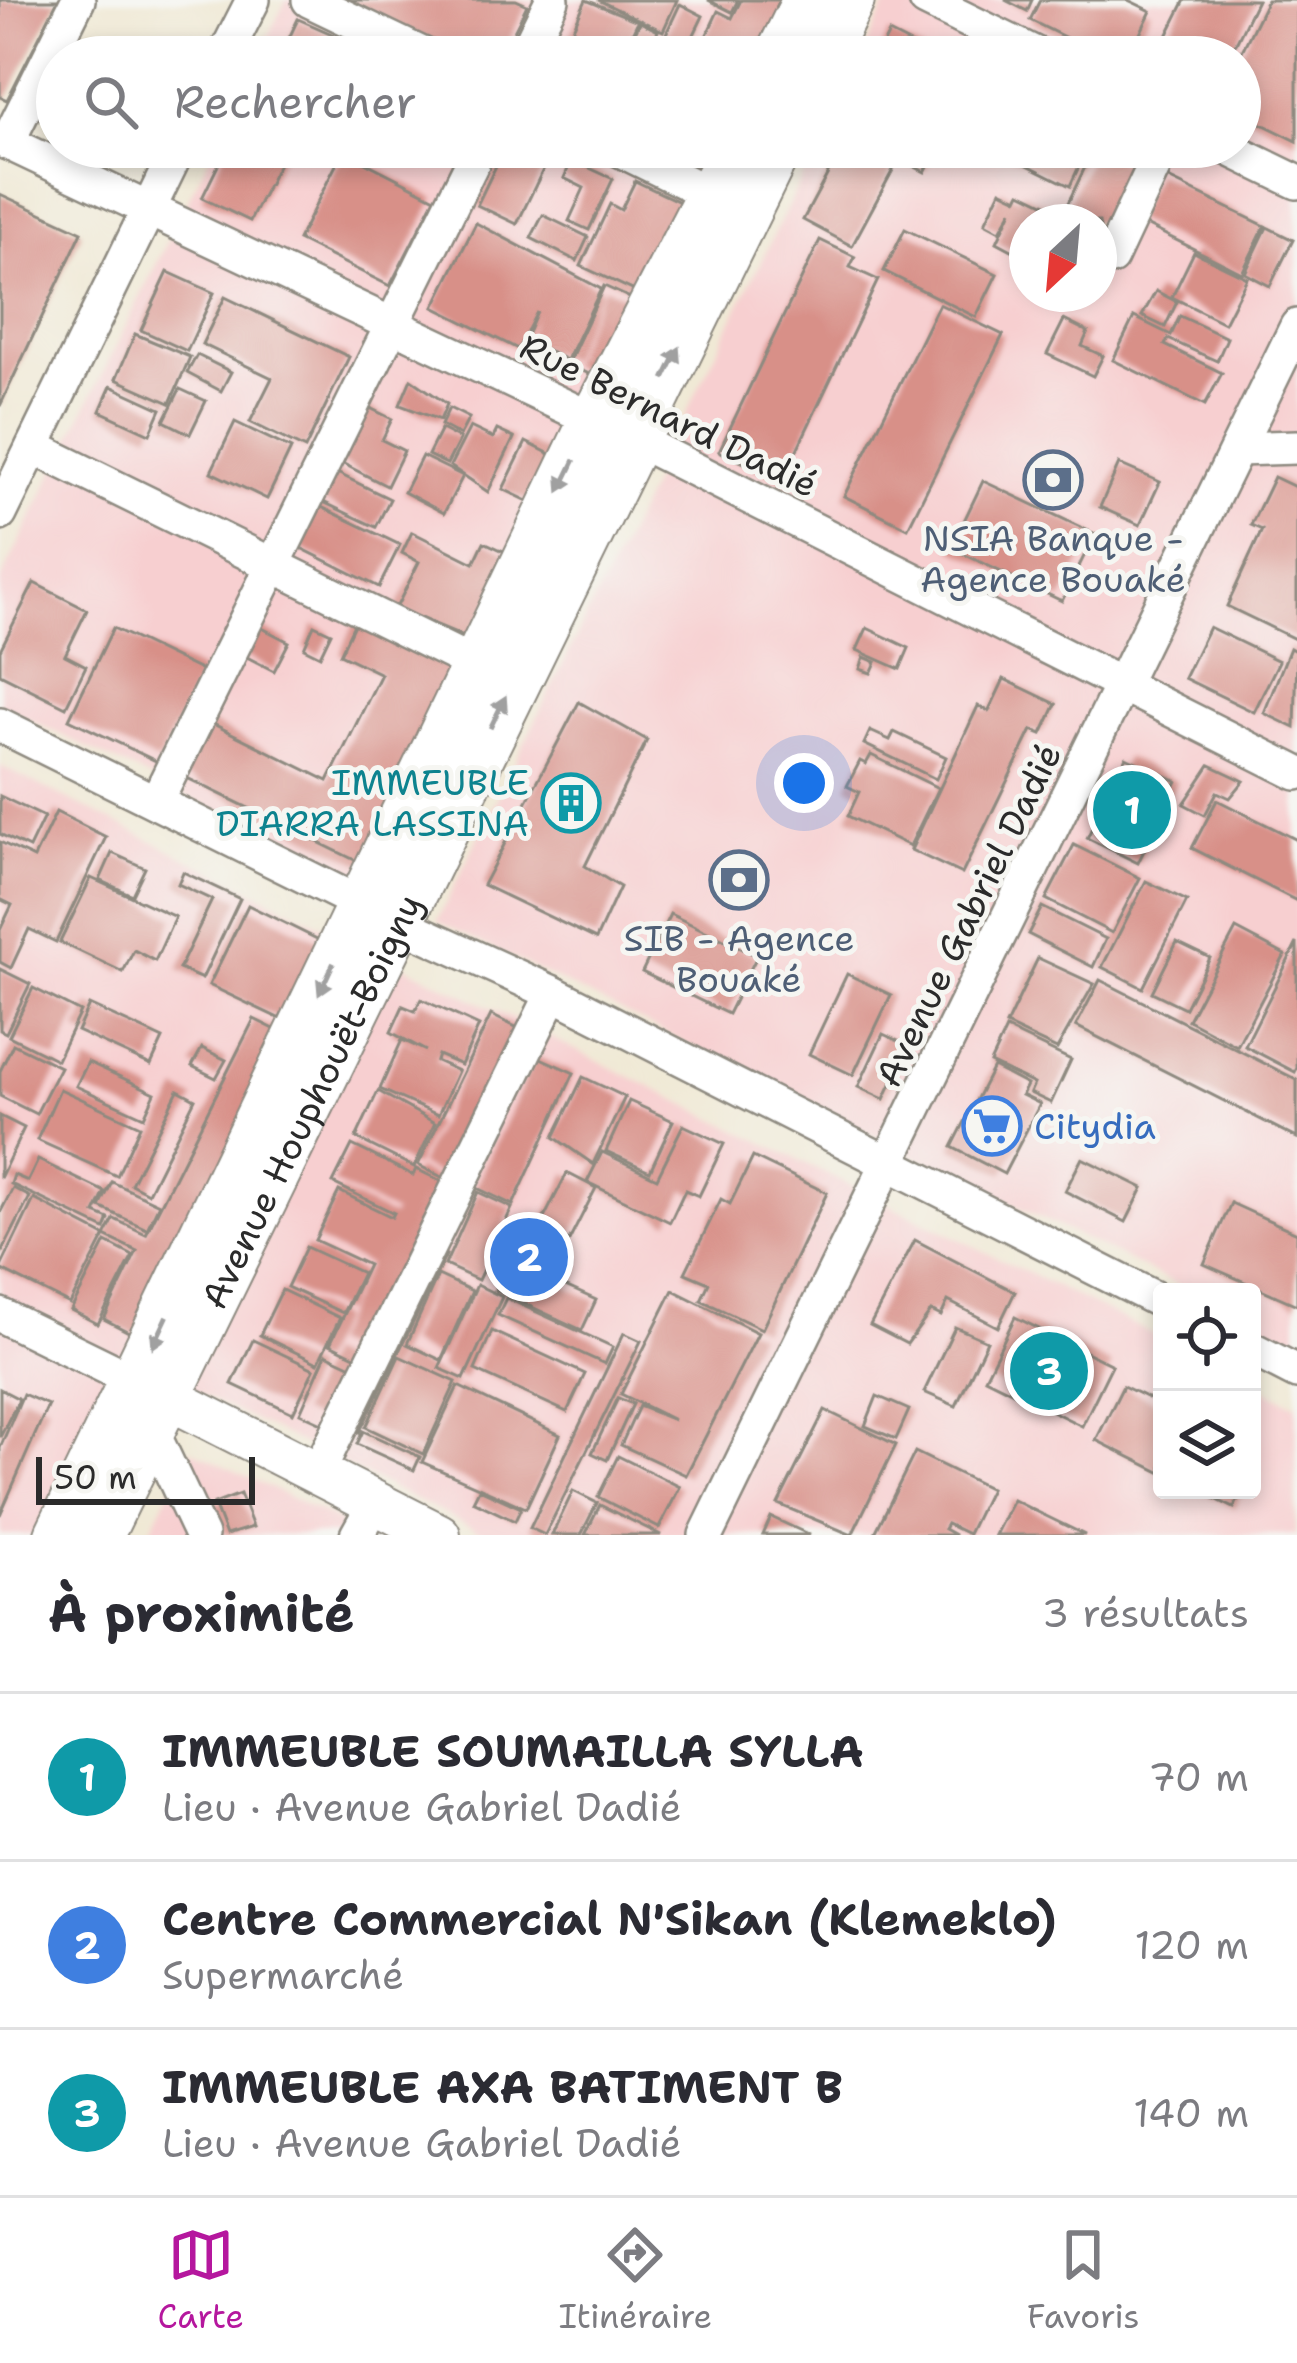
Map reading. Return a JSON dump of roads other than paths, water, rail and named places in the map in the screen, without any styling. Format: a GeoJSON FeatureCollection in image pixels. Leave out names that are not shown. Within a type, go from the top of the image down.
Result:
{"type":"FeatureCollection","features":[{"type":"Feature","properties":{"kind":"highway"},"geometry":{"type":"LineString","coordinates":[[789,36],[807,0]]}},
{"type":"Feature","properties":{"kind":"highway"},"geometry":{"type":"LineString","coordinates":[[832,36],[850,0]]}},
{"type":"Feature","properties":{"kind":"highway","name":"Avenue Houphouët-Boigny"},"geometry":{"type":"LineString","coordinates":[[99,1535],[152,1404],[378,912],[614,429],[725,168]]}},
{"type":"Feature","properties":{"kind":"highway","name":"Avenue Houphouët-Boigny"},"geometry":{"type":"LineString","coordinates":[[378,912],[476,665],[766,168]]}},
{"type":"Feature","properties":{"kind":"highway","name":"Avenue Houphouët-Boigny"},"geometry":{"type":"LineString","coordinates":[[59,1535],[152,1404]]}},
{"type":"Feature","properties":{"kind":"main road"},"geometry":{"type":"LineString","coordinates":[[152,1404],[317,1474],[366,1519],[439,1535]]}},
{"type":"Feature","properties":{"kind":"street"},"geometry":{"type":"LineString","coordinates":[[58,36],[77,0]]}},
{"type":"Feature","properties":{"kind":"street"},"geometry":{"type":"LineString","coordinates":[[235,36],[253,0]]}},
{"type":"Feature","properties":{"kind":"street"},"geometry":{"type":"LineString","coordinates":[[309,0],[384,36]]}},
{"type":"Feature","properties":{"kind":"street"},"geometry":{"type":"LineString","coordinates":[[534,36],[552,0]]}},
{"type":"Feature","properties":{"kind":"street"},"geometry":{"type":"LineString","coordinates":[[926,0],[999,36]]}},
{"type":"Feature","properties":{"kind":"street"},"geometry":{"type":"LineString","coordinates":[[4,141],[36,79]]}},
{"type":"Feature","properties":{"kind":"street","name":"Rue Bernard Dadié"},"geometry":{"type":"LineString","coordinates":[[4,141],[36,155]]}},
{"type":"Feature","properties":{"kind":"street"},"geometry":{"type":"LineString","coordinates":[[1261,164],[1297,182]]}},
{"type":"Feature","properties":{"kind":"street","name":"Rue Bernard Dadié"},"geometry":{"type":"LineString","coordinates":[[64,168],[614,429],[1297,773]]}},
{"type":"Feature","properties":{"kind":"street"},"geometry":{"type":"LineString","coordinates":[[0,514],[168,168]]}},
{"type":"Feature","properties":{"kind":"street"},"geometry":{"type":"LineString","coordinates":[[155,802],[470,168]]}},
{"type":"Feature","properties":{"kind":"street"},"geometry":{"type":"LineString","coordinates":[[657,168],[712,195]]}},
{"type":"Feature","properties":{"kind":"street"},"geometry":{"type":"LineString","coordinates":[[1117,245],[1152,168]]}},
{"type":"Feature","properties":{"kind":"street","name":"Avenue Gabriel Dadié"},"geometry":{"type":"LineString","coordinates":[[706,1535],[1297,326]]}},
{"type":"Feature","properties":{"kind":"street"},"geometry":{"type":"LineString","coordinates":[[33,447],[476,665]]}},
{"type":"Feature","properties":{"kind":"street"},"geometry":{"type":"LineString","coordinates":[[1238,449],[1297,447]]}},
{"type":"Feature","properties":{"kind":"street"},"geometry":{"type":"LineString","coordinates":[[0,725],[553,994],[1153,1298]]}},
{"type":"Feature","properties":{"kind":"street"},"geometry":{"type":"LineString","coordinates":[[317,1474],[553,994]]}},
{"type":"Feature","properties":{"kind":"street"},"geometry":{"type":"LineString","coordinates":[[0,1316],[152,1404],[201,1535]]}},
{"type":"Feature","properties":{"kind":"street"},"geometry":{"type":"LineString","coordinates":[[1261,1354],[1297,1372]]}},
{"type":"Feature","properties":{"kind":"place","name":"NSIA Banque - Agence Bouaké"},"geometry":{"type":"Point","coordinates":[1053,480]}},
{"type":"Feature","properties":{"kind":"place","name":"IMMEUBLE DIARRA LASSINA"},"geometry":{"type":"Point","coordinates":[571,803]}},
{"type":"Feature","properties":{"kind":"place","name":"IMMEUBLE SOUMAILLA SYLLA"},"geometry":{"type":"Point","coordinates":[1132,810]}},
{"type":"Feature","properties":{"kind":"place","name":"SIB - Agence Bouaké"},"geometry":{"type":"Point","coordinates":[739,880]}},
{"type":"Feature","properties":{"kind":"place","name":"Citydia"},"geometry":{"type":"Point","coordinates":[992,1126]}},
{"type":"Feature","properties":{"kind":"place","name":"Centre Commercial N'Sikan (Klemeklo)"},"geometry":{"type":"Point","coordinates":[529,1257]}},
{"type":"Feature","properties":{"kind":"place","name":"IMMEUBLE AXA BATIMENT B"},"geometry":{"type":"Point","coordinates":[1049,1371]}}]}
